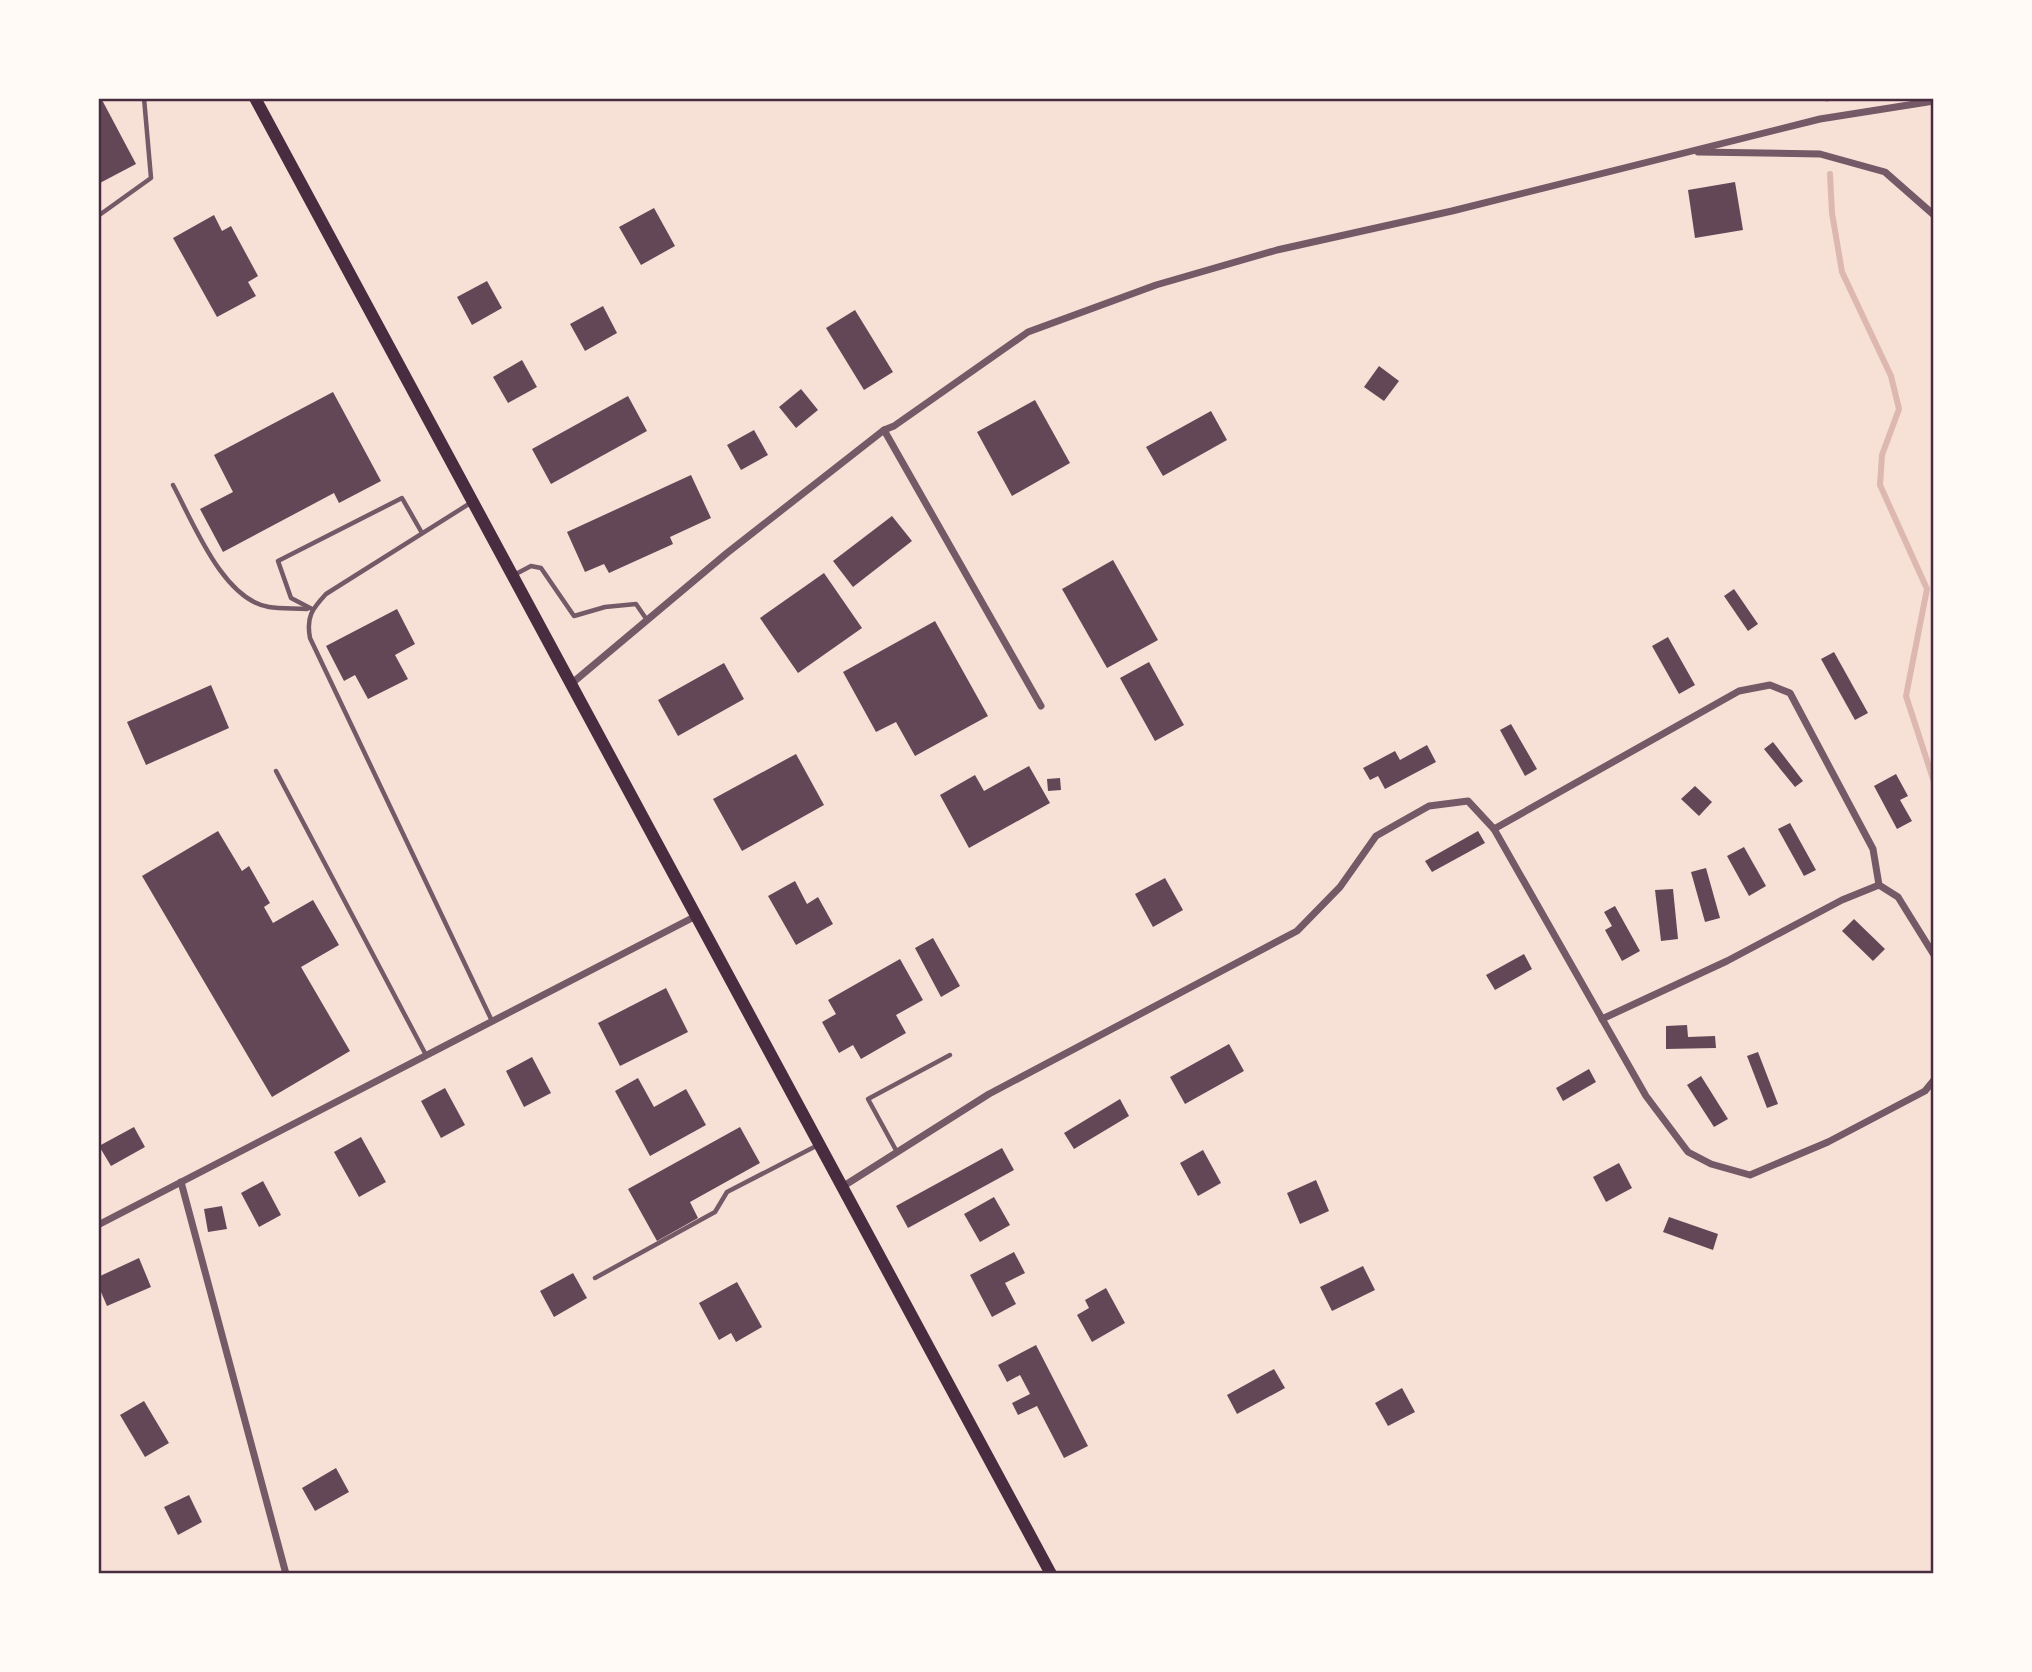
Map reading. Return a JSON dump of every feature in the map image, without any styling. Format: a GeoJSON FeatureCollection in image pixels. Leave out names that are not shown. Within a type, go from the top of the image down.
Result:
{"type":"FeatureCollection","features":[{"type":"Feature","properties":{"kind":"main road"},"geometry":{"type":"LineString","coordinates":[[255,98],[1051,1574]]}},
{"type":"Feature","properties":{"kind":"street"},"geometry":{"type":"LineString","coordinates":[[571,684],[884,430],[894,426],[1028,332],[1156,285],[1277,250],[1820,119],[1934,101]]}},
{"type":"Feature","properties":{"kind":"street"},"geometry":{"type":"LineString","coordinates":[[1689,151],[1820,155],[1885,172],[1934,215]]}},
{"type":"Feature","properties":{"kind":"street"},"geometry":{"type":"LineString","coordinates":[[884,430],[1041,706]]}},
{"type":"Feature","properties":{"kind":"street"},"geometry":{"type":"LineString","coordinates":[[1494,829],[1739,691],[1770,685],[1790,693],[1873,849],[1879,886]]}},
{"type":"Feature","properties":{"kind":"street"},"geometry":{"type":"LineString","coordinates":[[842,1188],[989,1094],[1297,930],[1340,887],[1376,836],[1429,806],[1468,801],[1494,829],[1646,1096],[1688,1152],[1711,1164],[1750,1175],[1828,1142],[1925,1091],[1934,1080]]}},
{"type":"Feature","properties":{"kind":"street"},"geometry":{"type":"LineString","coordinates":[[1879,886],[1898,897],[1934,954]]}},
{"type":"Feature","properties":{"kind":"street"},"geometry":{"type":"LineString","coordinates":[[1602,1019],[1727,961],[1842,900],[1879,886]]}},
{"type":"Feature","properties":{"kind":"street"},"geometry":{"type":"LineString","coordinates":[[98,1225],[696,916]]}},
{"type":"Feature","properties":{"kind":"street"},"geometry":{"type":"LineString","coordinates":[[181,1182],[286,1574]]}},
{"type":"Feature","properties":{"kind":"lane"},"geometry":{"type":"LineString","coordinates":[[98,215],[150,178],[144,98]]}},
{"type":"Feature","properties":{"kind":"lane"},"geometry":{"type":"LineString","coordinates":[[173,485],[212,557],[237,593],[267,607],[312,609]]}},
{"type":"Feature","properties":{"kind":"lane"},"geometry":{"type":"LineString","coordinates":[[312,609],[291,598],[278,561],[402,498],[422,533]]}},
{"type":"Feature","properties":{"kind":"lane"},"geometry":{"type":"LineString","coordinates":[[472,501],[326,594],[312,609],[307,622],[310,638],[492,1021]]}},
{"type":"Feature","properties":{"kind":"lane"},"geometry":{"type":"LineString","coordinates":[[513,576],[531,566],[541,568],[573,616],[605,607],[636,604],[647,620]]}},
{"type":"Feature","properties":{"kind":"lane"},"geometry":{"type":"LineString","coordinates":[[276,771],[426,1055]]}},
{"type":"Feature","properties":{"kind":"lane"},"geometry":{"type":"LineString","coordinates":[[897,1152],[868,1099],[950,1055]]}},
{"type":"Feature","properties":{"kind":"lane"},"geometry":{"type":"LineString","coordinates":[[595,1278],[715,1212],[727,1192],[819,1144]]}},
{"type":"Feature","properties":{"kind":"building"},"geometry":{"type":"Polygon","coordinates":[[[98,98],[101,98],[136,164],[98,184],[98,98]]]}},
{"type":"Feature","properties":{"kind":"building"},"geometry":{"type":"Polygon","coordinates":[[[1735,182],[1743,230],[1695,238],[1688,190],[1735,182]]]}},
{"type":"Feature","properties":{"kind":"building"},"geometry":{"type":"Polygon","coordinates":[[[654,208],[675,246],[641,265],[619,227],[654,208]]]}},
{"type":"Feature","properties":{"kind":"building"},"geometry":{"type":"Polygon","coordinates":[[[214,215],[222,231],[231,226],[258,276],[248,282],[256,296],[217,317],[173,238],[214,215]]]}},
{"type":"Feature","properties":{"kind":"building"},"geometry":{"type":"Polygon","coordinates":[[[487,281],[502,308],[472,325],[457,297],[487,281]]]}},
{"type":"Feature","properties":{"kind":"building"},"geometry":{"type":"Polygon","coordinates":[[[603,306],[617,333],[585,351],[570,324],[603,306]]]}},
{"type":"Feature","properties":{"kind":"building"},"geometry":{"type":"Polygon","coordinates":[[[855,310],[893,372],[864,390],[826,328],[855,310]]]}},
{"type":"Feature","properties":{"kind":"building"},"geometry":{"type":"Polygon","coordinates":[[[522,360],[537,387],[508,403],[493,377],[522,360]]]}},
{"type":"Feature","properties":{"kind":"building"},"geometry":{"type":"Polygon","coordinates":[[[1379,366],[1399,381],[1384,401],[1364,387],[1379,366]]]}},
{"type":"Feature","properties":{"kind":"building"},"geometry":{"type":"Polygon","coordinates":[[[801,389],[818,410],[796,428],[779,407],[801,389]]]}},
{"type":"Feature","properties":{"kind":"building"},"geometry":{"type":"Polygon","coordinates":[[[333,392],[381,481],[339,503],[334,493],[223,552],[200,509],[233,492],[214,455],[333,392]]]}},
{"type":"Feature","properties":{"kind":"building"},"geometry":{"type":"Polygon","coordinates":[[[628,396],[647,431],[551,484],[532,449],[628,396]]]}},
{"type":"Feature","properties":{"kind":"building"},"geometry":{"type":"Polygon","coordinates":[[[1035,400],[1070,463],[1012,496],[977,432],[1035,400]]]}},
{"type":"Feature","properties":{"kind":"building"},"geometry":{"type":"Polygon","coordinates":[[[1211,411],[1227,440],[1163,476],[1146,447],[1211,411]]]}},
{"type":"Feature","properties":{"kind":"building"},"geometry":{"type":"Polygon","coordinates":[[[754,430],[768,455],[741,470],[727,445],[754,430]]]}},
{"type":"Feature","properties":{"kind":"building"},"geometry":{"type":"Polygon","coordinates":[[[691,475],[711,518],[670,537],[673,544],[609,573],[604,564],[585,572],[567,532],[691,475]]]}},
{"type":"Feature","properties":{"kind":"building"},"geometry":{"type":"Polygon","coordinates":[[[892,516],[912,541],[853,587],[833,561],[892,516]]]}},
{"type":"Feature","properties":{"kind":"building"},"geometry":{"type":"Polygon","coordinates":[[[1113,560],[1158,640],[1107,668],[1062,589],[1113,560]]]}},
{"type":"Feature","properties":{"kind":"building"},"geometry":{"type":"Polygon","coordinates":[[[824,573],[862,628],[798,673],[760,618],[824,573]]]}},
{"type":"Feature","properties":{"kind":"building"},"geometry":{"type":"Polygon","coordinates":[[[1734,589],[1758,624],[1748,631],[1724,596],[1734,589]]]}},
{"type":"Feature","properties":{"kind":"building"},"geometry":{"type":"Polygon","coordinates":[[[397,609],[415,644],[395,655],[408,679],[368,699],[355,675],[344,681],[326,646],[397,609]]]}},
{"type":"Feature","properties":{"kind":"building"},"geometry":{"type":"Polygon","coordinates":[[[935,621],[988,716],[915,756],[896,722],[876,732],[843,672],[935,621]]]}},
{"type":"Feature","properties":{"kind":"building"},"geometry":{"type":"Polygon","coordinates":[[[1668,637],[1695,685],[1679,694],[1652,646],[1668,637]]]}},
{"type":"Feature","properties":{"kind":"building"},"geometry":{"type":"Polygon","coordinates":[[[1834,652],[1868,713],[1855,720],[1821,659],[1834,652]]]}},
{"type":"Feature","properties":{"kind":"building"},"geometry":{"type":"Polygon","coordinates":[[[1149,662],[1184,725],[1155,741],[1120,678],[1149,662]]]}},
{"type":"Feature","properties":{"kind":"building"},"geometry":{"type":"Polygon","coordinates":[[[724,663],[744,699],[678,736],[658,700],[724,663]]]}},
{"type":"Feature","properties":{"kind":"building"},"geometry":{"type":"Polygon","coordinates":[[[211,685],[229,728],[146,765],[127,722],[211,685]]]}},
{"type":"Feature","properties":{"kind":"building"},"geometry":{"type":"Polygon","coordinates":[[[1511,724],[1537,769],[1525,776],[1500,730],[1511,724]]]}},
{"type":"Feature","properties":{"kind":"building"},"geometry":{"type":"Polygon","coordinates":[[[1773,742],[1803,781],[1795,787],[1764,749],[1773,742]]]}},
{"type":"Feature","properties":{"kind":"building"},"geometry":{"type":"Polygon","coordinates":[[[1427,745],[1436,762],[1385,789],[1378,776],[1370,780],[1363,768],[1395,751],[1400,760],[1427,745]]]}},
{"type":"Feature","properties":{"kind":"building"},"geometry":{"type":"Polygon","coordinates":[[[796,754],[824,805],[742,851],[713,799],[796,754]]]}},
{"type":"Feature","properties":{"kind":"building"},"geometry":{"type":"Polygon","coordinates":[[[1029,766],[1050,803],[969,848],[940,795],[975,775],[984,791],[1029,766]]]}},
{"type":"Feature","properties":{"kind":"building"},"geometry":{"type":"Polygon","coordinates":[[[1896,774],[1908,796],[1900,800],[1912,821],[1897,829],[1874,786],[1896,774]]]}},
{"type":"Feature","properties":{"kind":"building"},"geometry":{"type":"Polygon","coordinates":[[[1060,778],[1061,790],[1048,791],[1047,779],[1060,778]]]}},
{"type":"Feature","properties":{"kind":"building"},"geometry":{"type":"Polygon","coordinates":[[[1695,786],[1712,802],[1699,816],[1681,799],[1695,786]]]}},
{"type":"Feature","properties":{"kind":"building"},"geometry":{"type":"Polygon","coordinates":[[[1790,823],[1816,870],[1804,876],[1778,829],[1790,823]]]}},
{"type":"Feature","properties":{"kind":"building"},"geometry":{"type":"Polygon","coordinates":[[[218,831],[242,871],[249,866],[270,903],[264,907],[273,923],[313,900],[339,945],[301,967],[350,1051],[272,1097],[142,876],[218,831]]]}},
{"type":"Feature","properties":{"kind":"building"},"geometry":{"type":"Polygon","coordinates":[[[1478,831],[1485,843],[1432,872],[1425,861],[1478,831]]]}},
{"type":"Feature","properties":{"kind":"building"},"geometry":{"type":"Polygon","coordinates":[[[1744,847],[1766,886],[1749,896],[1727,856],[1744,847]]]}},
{"type":"Feature","properties":{"kind":"building"},"geometry":{"type":"Polygon","coordinates":[[[1706,868],[1720,918],[1705,922],[1691,872],[1706,868]]]}},
{"type":"Feature","properties":{"kind":"building"},"geometry":{"type":"Polygon","coordinates":[[[1165,878],[1183,910],[1153,927],[1135,894],[1165,878]]]}},
{"type":"Feature","properties":{"kind":"building"},"geometry":{"type":"Polygon","coordinates":[[[795,881],[807,904],[818,897],[833,924],[796,945],[768,896],[795,881]]]}},
{"type":"Feature","properties":{"kind":"building"},"geometry":{"type":"Polygon","coordinates":[[[1673,889],[1678,939],[1661,941],[1655,890],[1673,889]]]}},
{"type":"Feature","properties":{"kind":"building"},"geometry":{"type":"Polygon","coordinates":[[[1615,906],[1640,951],[1622,961],[1605,930],[1612,926],[1604,912],[1615,906]]]}},
{"type":"Feature","properties":{"kind":"building"},"geometry":{"type":"Polygon","coordinates":[[[1854,919],[1885,949],[1873,961],[1842,931],[1854,919]]]}},
{"type":"Feature","properties":{"kind":"building"},"geometry":{"type":"Polygon","coordinates":[[[933,938],[960,986],[941,997],[915,948],[933,938]]]}},
{"type":"Feature","properties":{"kind":"building"},"geometry":{"type":"Polygon","coordinates":[[[1524,954],[1532,969],[1495,990],[1486,975],[1524,954]]]}},
{"type":"Feature","properties":{"kind":"building"},"geometry":{"type":"Polygon","coordinates":[[[900,959],[923,1000],[896,1015],[906,1033],[861,1059],[853,1045],[839,1053],[822,1022],[836,1014],[828,1000],[900,959]]]}},
{"type":"Feature","properties":{"kind":"building"},"geometry":{"type":"Polygon","coordinates":[[[666,988],[688,1032],[620,1066],[598,1023],[666,988]]]}},
{"type":"Feature","properties":{"kind":"building"},"geometry":{"type":"Polygon","coordinates":[[[1687,1025],[1688,1037],[1715,1036],[1716,1048],[1666,1049],[1666,1026],[1687,1025]]]}},
{"type":"Feature","properties":{"kind":"building"},"geometry":{"type":"Polygon","coordinates":[[[1229,1044],[1244,1071],[1185,1104],[1170,1077],[1229,1044]]]}},
{"type":"Feature","properties":{"kind":"building"},"geometry":{"type":"Polygon","coordinates":[[[1758,1052],[1778,1104],[1767,1108],[1747,1056],[1758,1052]]]}},
{"type":"Feature","properties":{"kind":"building"},"geometry":{"type":"Polygon","coordinates":[[[532,1057],[551,1093],[524,1107],[506,1071],[532,1057]]]}},
{"type":"Feature","properties":{"kind":"building"},"geometry":{"type":"Polygon","coordinates":[[[1589,1069],[1596,1082],[1563,1101],[1556,1088],[1589,1069]]]}},
{"type":"Feature","properties":{"kind":"building"},"geometry":{"type":"Polygon","coordinates":[[[1701,1076],[1728,1119],[1714,1127],[1687,1085],[1701,1076]]]}},
{"type":"Feature","properties":{"kind":"building"},"geometry":{"type":"Polygon","coordinates":[[[638,1078],[654,1107],[686,1089],[706,1125],[650,1156],[615,1091],[638,1078]]]}},
{"type":"Feature","properties":{"kind":"building"},"geometry":{"type":"Polygon","coordinates":[[[445,1088],[465,1125],[441,1138],[421,1101],[445,1088]]]}},
{"type":"Feature","properties":{"kind":"building"},"geometry":{"type":"Polygon","coordinates":[[[1120,1099],[1129,1116],[1074,1149],[1064,1133],[1120,1099]]]}},
{"type":"Feature","properties":{"kind":"building"},"geometry":{"type":"Polygon","coordinates":[[[134,1127],[145,1147],[111,1166],[99,1146],[134,1127]]]}},
{"type":"Feature","properties":{"kind":"building"},"geometry":{"type":"Polygon","coordinates":[[[740,1127],[760,1163],[690,1202],[698,1218],[657,1241],[628,1189],[740,1127]]]}},
{"type":"Feature","properties":{"kind":"building"},"geometry":{"type":"Polygon","coordinates":[[[361,1137],[386,1182],[359,1197],[334,1152],[361,1137]]]}},
{"type":"Feature","properties":{"kind":"building"},"geometry":{"type":"Polygon","coordinates":[[[1002,1148],[1014,1170],[908,1228],[896,1206],[1002,1148]]]}},
{"type":"Feature","properties":{"kind":"building"},"geometry":{"type":"Polygon","coordinates":[[[1203,1150],[1221,1183],[1198,1196],[1180,1163],[1203,1150]]]}},
{"type":"Feature","properties":{"kind":"building"},"geometry":{"type":"Polygon","coordinates":[[[1619,1163],[1632,1188],[1606,1202],[1593,1177],[1619,1163]]]}},
{"type":"Feature","properties":{"kind":"building"},"geometry":{"type":"Polygon","coordinates":[[[1316,1180],[1329,1211],[1300,1224],[1287,1193],[1316,1180]]]}},
{"type":"Feature","properties":{"kind":"building"},"geometry":{"type":"Polygon","coordinates":[[[263,1181],[281,1215],[259,1227],[241,1193],[263,1181]]]}},
{"type":"Feature","properties":{"kind":"building"},"geometry":{"type":"Polygon","coordinates":[[[994,1197],[1010,1225],[980,1242],[964,1214],[994,1197]]]}},
{"type":"Feature","properties":{"kind":"building"},"geometry":{"type":"Polygon","coordinates":[[[222,1206],[227,1229],[208,1232],[204,1209],[222,1206]]]}},
{"type":"Feature","properties":{"kind":"building"},"geometry":{"type":"Polygon","coordinates":[[[1669,1217],[1718,1234],[1713,1250],[1663,1232],[1669,1217]]]}},
{"type":"Feature","properties":{"kind":"building"},"geometry":{"type":"Polygon","coordinates":[[[1014,1252],[1025,1273],[1005,1283],[1016,1304],[992,1317],[970,1275],[1014,1252]]]}},
{"type":"Feature","properties":{"kind":"building"},"geometry":{"type":"Polygon","coordinates":[[[139,1258],[151,1287],[107,1306],[98,1285],[98,1277],[139,1258]]]}},
{"type":"Feature","properties":{"kind":"building"},"geometry":{"type":"Polygon","coordinates":[[[1363,1266],[1375,1290],[1332,1311],[1320,1287],[1363,1266]]]}},
{"type":"Feature","properties":{"kind":"building"},"geometry":{"type":"Polygon","coordinates":[[[573,1273],[587,1298],[554,1317],[540,1291],[573,1273]]]}},
{"type":"Feature","properties":{"kind":"building"},"geometry":{"type":"Polygon","coordinates":[[[737,1282],[762,1327],[736,1342],[731,1333],[719,1340],[699,1303],[737,1282]]]}},
{"type":"Feature","properties":{"kind":"building"},"geometry":{"type":"Polygon","coordinates":[[[1106,1288],[1125,1323],[1092,1342],[1077,1315],[1089,1308],[1085,1300],[1106,1288]]]}},
{"type":"Feature","properties":{"kind":"building"},"geometry":{"type":"Polygon","coordinates":[[[1036,1345],[1088,1446],[1064,1458],[1037,1406],[1018,1415],[1012,1403],[1030,1394],[1020,1375],[1007,1382],[998,1365],[1036,1345]]]}},
{"type":"Feature","properties":{"kind":"building"},"geometry":{"type":"Polygon","coordinates":[[[1274,1369],[1285,1388],[1237,1414],[1227,1395],[1274,1369]]]}},
{"type":"Feature","properties":{"kind":"building"},"geometry":{"type":"Polygon","coordinates":[[[1402,1388],[1415,1412],[1388,1426],[1375,1403],[1402,1388]]]}},
{"type":"Feature","properties":{"kind":"building"},"geometry":{"type":"Polygon","coordinates":[[[144,1401],[169,1443],[145,1457],[120,1415],[144,1401]]]}},
{"type":"Feature","properties":{"kind":"building"},"geometry":{"type":"Polygon","coordinates":[[[336,1468],[349,1492],[315,1511],[302,1488],[336,1468]]]}},
{"type":"Feature","properties":{"kind":"building"},"geometry":{"type":"Polygon","coordinates":[[[189,1495],[202,1522],[178,1535],[164,1507],[189,1495]]]}},
{"type":"Feature","properties":{"kind":"waterway"},"geometry":{"type":"LineString","coordinates":[[1830,174],[1832,213],[1842,272],[1891,376],[1899,409],[1882,455],[1880,485],[1927,589],[1906,696],[1934,782]]}}]}
